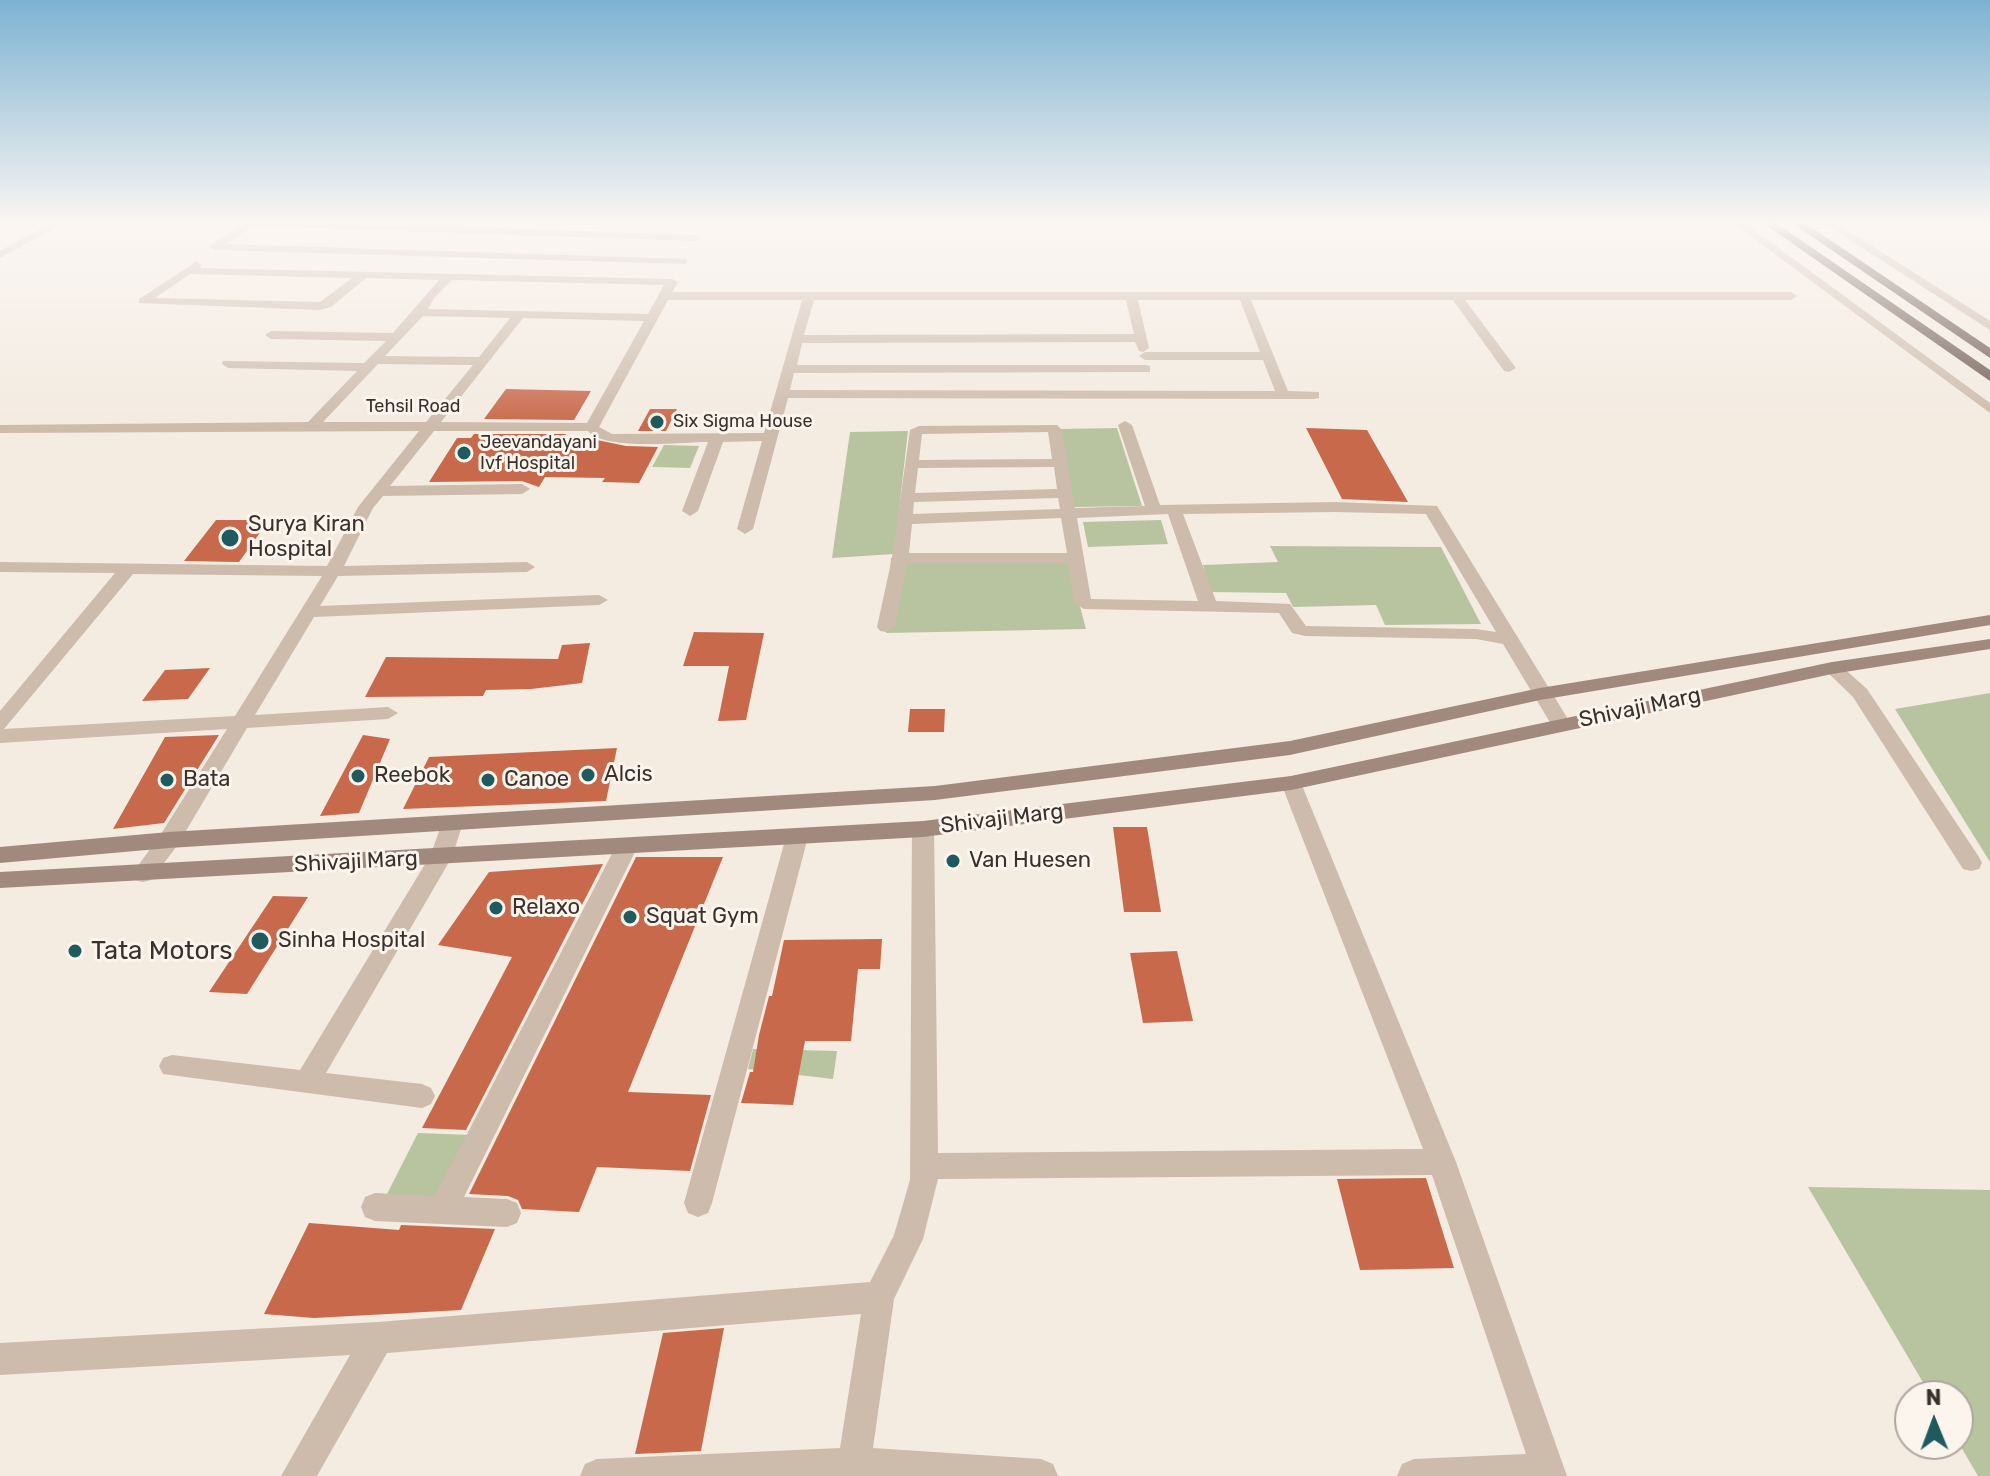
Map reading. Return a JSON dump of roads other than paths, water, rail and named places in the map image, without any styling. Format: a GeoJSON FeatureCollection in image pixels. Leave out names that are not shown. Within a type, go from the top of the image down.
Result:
{"type":"FeatureCollection","features":[{"type":"Feature","properties":{"kind":"highway"},"geometry":{"type":"LineString","coordinates":[[1864,290],[1990,377]]}},
{"type":"Feature","properties":{"kind":"highway"},"geometry":{"type":"LineString","coordinates":[[1896,290],[1990,354]]}},
{"type":"Feature","properties":{"kind":"main road","name":"Shivaji Marg"},"geometry":{"type":"LineString","coordinates":[[0,855],[169,840],[935,793],[1290,748],[1540,694],[1990,620]]}},
{"type":"Feature","properties":{"kind":"main road","name":"Shivaji Marg"},"geometry":{"type":"LineString","coordinates":[[0,880],[923,829],[1291,783],[1832,668],[1990,644]]}},
{"type":"Feature","properties":{"kind":"street"},"geometry":{"type":"LineString","coordinates":[[159,290],[143,301],[320,306],[343,290]]}},
{"type":"Feature","properties":{"kind":"street"},"geometry":{"type":"LineString","coordinates":[[312,426],[420,312],[435,290]]}},
{"type":"Feature","properties":{"kind":"street"},"geometry":{"type":"LineString","coordinates":[[592,427],[667,290]]}},
{"type":"Feature","properties":{"kind":"street"},"geometry":{"type":"LineString","coordinates":[[1828,290],[1990,409]]}},
{"type":"Feature","properties":{"kind":"street"},"geometry":{"type":"LineString","coordinates":[[1933,290],[1990,326]]}},
{"type":"Feature","properties":{"kind":"street"},"geometry":{"type":"LineString","coordinates":[[664,296],[1791,296]]}},
{"type":"Feature","properties":{"kind":"street"},"geometry":{"type":"LineString","coordinates":[[745,529],[809,296]]}},
{"type":"Feature","properties":{"kind":"street"},"geometry":{"type":"LineString","coordinates":[[1131,296],[1155,400]]}},
{"type":"Feature","properties":{"kind":"street"},"geometry":{"type":"LineString","coordinates":[[1244,296],[1283,395]]}},
{"type":"Feature","properties":{"kind":"street"},"geometry":{"type":"LineString","coordinates":[[1456,296],[1509,368]]}},
{"type":"Feature","properties":{"kind":"street"},"geometry":{"type":"LineString","coordinates":[[420,312],[652,318]]}},
{"type":"Feature","properties":{"kind":"street"},"geometry":{"type":"LineString","coordinates":[[143,874],[169,840],[309,612],[366,507],[519,315]]}},
{"type":"Feature","properties":{"kind":"street"},"geometry":{"type":"LineString","coordinates":[[271,335],[396,337]]}},
{"type":"Feature","properties":{"kind":"street"},"geometry":{"type":"LineString","coordinates":[[798,339],[1140,338]]}},
{"type":"Feature","properties":{"kind":"street"},"geometry":{"type":"LineString","coordinates":[[790,369],[1145,362],[1267,356]]}},
{"type":"Feature","properties":{"kind":"street"},"geometry":{"type":"LineString","coordinates":[[228,364],[484,361]]}},
{"type":"Feature","properties":{"kind":"street"},"geometry":{"type":"LineString","coordinates":[[782,394],[1155,400],[1314,395]]}},
{"type":"Feature","properties":{"kind":"street","name":"Tehsil Road"},"geometry":{"type":"LineString","coordinates":[[0,429],[434,425],[592,427],[597,433],[611,438],[770,437]]}},
{"type":"Feature","properties":{"kind":"street"},"geometry":{"type":"LineString","coordinates":[[1125,425],[1154,510]]}},
{"type":"Feature","properties":{"kind":"street"},"geometry":{"type":"LineString","coordinates":[[886,627],[900,558],[915,433],[919,430],[1048,427],[1055,430],[1084,604],[1284,608],[1298,629],[1305,631],[1476,634],[1508,639]]}},
{"type":"Feature","properties":{"kind":"street"},"geometry":{"type":"LineString","coordinates":[[690,511],[717,437]]}},
{"type":"Feature","properties":{"kind":"street"},"geometry":{"type":"LineString","coordinates":[[912,464],[1059,463]]}},
{"type":"Feature","properties":{"kind":"street"},"geometry":{"type":"LineString","coordinates":[[380,491],[522,489]]}},
{"type":"Feature","properties":{"kind":"street"},"geometry":{"type":"LineString","coordinates":[[908,498],[1065,493]]}},
{"type":"Feature","properties":{"kind":"street"},"geometry":{"type":"LineString","coordinates":[[905,519],[1154,510],[1431,509],[1540,694],[1561,724]]}},
{"type":"Feature","properties":{"kind":"street"},"geometry":{"type":"LineString","coordinates":[[1174,510],[1209,607]]}},
{"type":"Feature","properties":{"kind":"street"},"geometry":{"type":"LineString","coordinates":[[900,558],[1077,558]]}},
{"type":"Feature","properties":{"kind":"street"},"geometry":{"type":"LineString","coordinates":[[0,567],[333,571],[527,567]]}},
{"type":"Feature","properties":{"kind":"street"},"geometry":{"type":"LineString","coordinates":[[0,724],[128,569]]}},
{"type":"Feature","properties":{"kind":"street"},"geometry":{"type":"LineString","coordinates":[[309,612],[599,600]]}},
{"type":"Feature","properties":{"kind":"street"},"geometry":{"type":"LineString","coordinates":[[1832,668],[1860,693],[1971,863]]}},
{"type":"Feature","properties":{"kind":"street"},"geometry":{"type":"LineString","coordinates":[[0,736],[388,713]]}},
{"type":"Feature","properties":{"kind":"street"},"geometry":{"type":"LineString","coordinates":[[1291,783],[1442,1162],[1548,1473],[1414,1476]]}},
{"type":"Feature","properties":{"kind":"street"},"geometry":{"type":"LineString","coordinates":[[307,1082],[441,857],[452,823]]}},
{"type":"Feature","properties":{"kind":"street"},"geometry":{"type":"LineString","coordinates":[[853,1470],[879,1297],[908,1239],[924,1180],[923,829]]}},
{"type":"Feature","properties":{"kind":"street"},"geometry":{"type":"LineString","coordinates":[[698,1203],[797,837]]}},
{"type":"Feature","properties":{"kind":"street"},"geometry":{"type":"LineString","coordinates":[[443,1210],[627,846]]}},
{"type":"Feature","properties":{"kind":"street"},"geometry":{"type":"LineString","coordinates":[[172,1066],[422,1096]]}},
{"type":"Feature","properties":{"kind":"street"},"geometry":{"type":"LineString","coordinates":[[924,1166],[1442,1162]]}},
{"type":"Feature","properties":{"kind":"street"},"geometry":{"type":"LineString","coordinates":[[375,1207],[507,1213]]}},
{"type":"Feature","properties":{"kind":"street"},"geometry":{"type":"LineString","coordinates":[[0,1359],[378,1338],[879,1297]]}},
{"type":"Feature","properties":{"kind":"street"},"geometry":{"type":"LineString","coordinates":[[298,1476],[378,1338]]}},
{"type":"Feature","properties":{"kind":"street"},"geometry":{"type":"LineString","coordinates":[[597,1476],[853,1470],[1041,1476]]}},
{"type":"Feature","properties":{"kind":"place","name":"Six Sigma House"},"geometry":{"type":"Point","coordinates":[657,422]}},
{"type":"Feature","properties":{"kind":"place","name":"Jeevandayani Ivf Hospital"},"geometry":{"type":"Point","coordinates":[464,453]}},
{"type":"Feature","properties":{"kind":"place","name":"Surya Kiran Hospital"},"geometry":{"type":"Point","coordinates":[230,538]}},
{"type":"Feature","properties":{"kind":"place","name":"Alcis"},"geometry":{"type":"Point","coordinates":[588,775]}},
{"type":"Feature","properties":{"kind":"place","name":"Reebok"},"geometry":{"type":"Point","coordinates":[358,776]}},
{"type":"Feature","properties":{"kind":"place","name":"Bata"},"geometry":{"type":"Point","coordinates":[167,780]}},
{"type":"Feature","properties":{"kind":"place","name":"Canoe"},"geometry":{"type":"Point","coordinates":[488,780]}},
{"type":"Feature","properties":{"kind":"place","name":"Van Huesen"},"geometry":{"type":"Point","coordinates":[953,861]}},
{"type":"Feature","properties":{"kind":"place","name":"Relaxo"},"geometry":{"type":"Point","coordinates":[496,908]}},
{"type":"Feature","properties":{"kind":"place","name":"Squat Gym"},"geometry":{"type":"Point","coordinates":[630,917]}},
{"type":"Feature","properties":{"kind":"place","name":"Sinha Hospital"},"geometry":{"type":"Point","coordinates":[260,941]}},
{"type":"Feature","properties":{"kind":"place","name":"Tata Motors"},"geometry":{"type":"Point","coordinates":[75,951]}}]}
